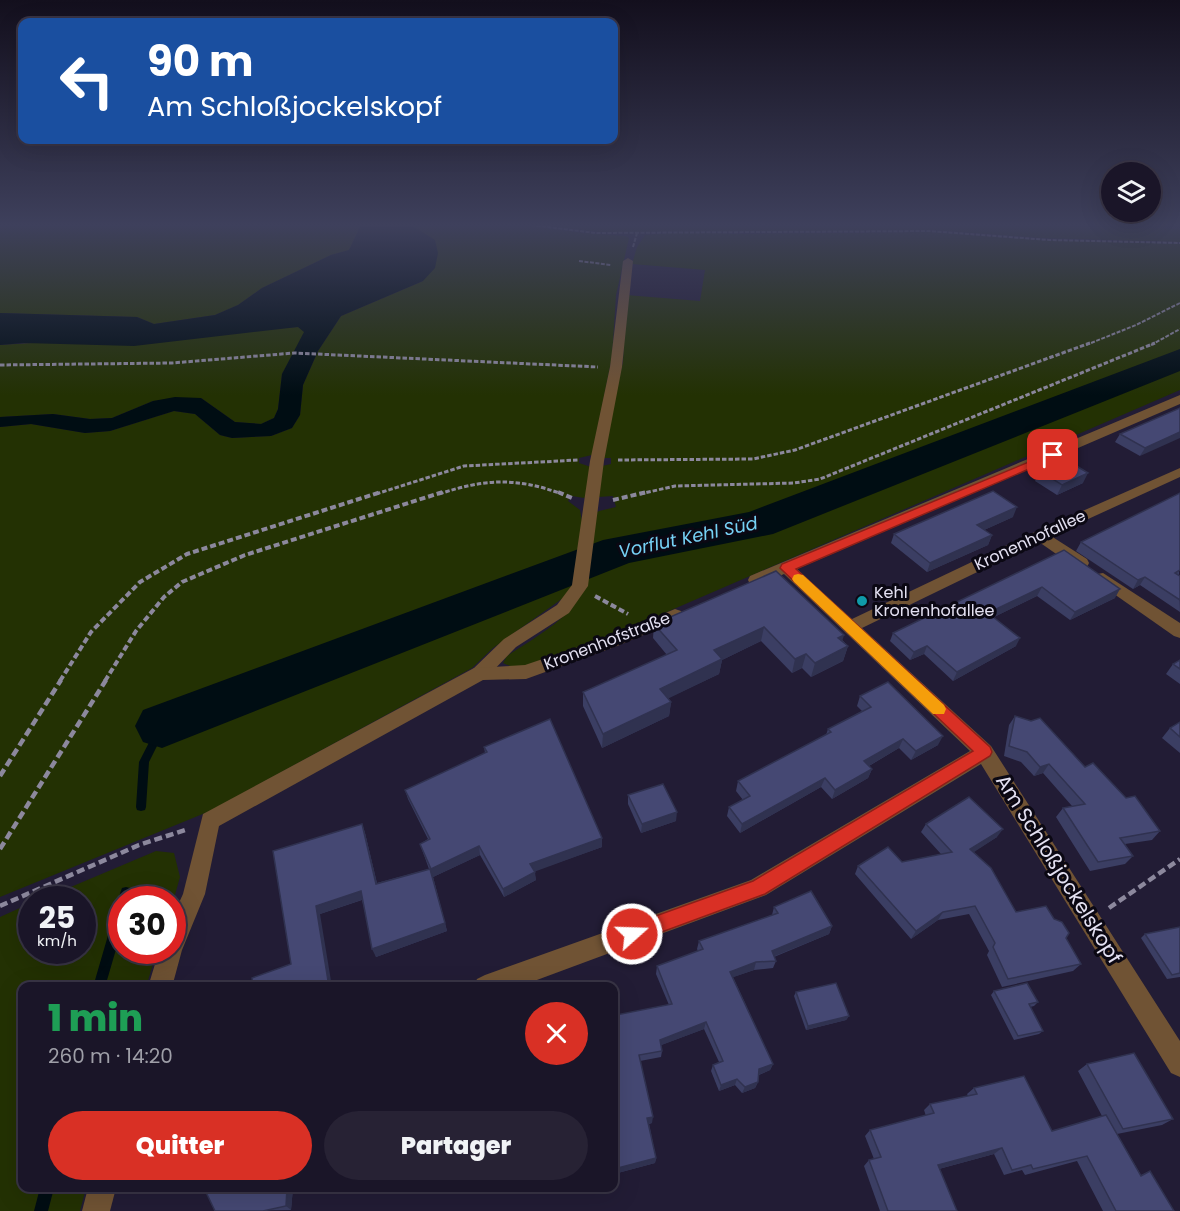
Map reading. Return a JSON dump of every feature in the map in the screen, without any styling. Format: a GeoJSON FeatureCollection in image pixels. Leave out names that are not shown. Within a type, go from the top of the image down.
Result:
{"type":"FeatureCollection","features":[{"type":"Feature","properties":{"kind":"street"},"geometry":{"type":"LineString","coordinates":[[480,673],[510,643],[563,609],[581,580],[597,460],[616,367],[625,282]]}},
{"type":"Feature","properties":{"kind":"street"},"geometry":{"type":"LineString","coordinates":[[744,586],[1180,399]]}},
{"type":"Feature","properties":{"kind":"street","name":"Kronenhofallee"},"geometry":{"type":"LineString","coordinates":[[849,627],[1040,535],[1180,472]]}},
{"type":"Feature","properties":{"kind":"street"},"geometry":{"type":"LineString","coordinates":[[1040,535],[1180,632]]}},
{"type":"Feature","properties":{"kind":"street","name":"Am Schloßjockelskopf"},"geometry":{"type":"LineString","coordinates":[[787,568],[984,752],[1180,1064]]}},
{"type":"Feature","properties":{"kind":"street","name":"Kronenhofstraße"},"geometry":{"type":"LineString","coordinates":[[210,821],[480,673],[526,672],[690,609]]}},
{"type":"Feature","properties":{"kind":"street"},"geometry":{"type":"LineString","coordinates":[[499,982],[758,888],[984,752]]}},
{"type":"Feature","properties":{"kind":"street"},"geometry":{"type":"LineString","coordinates":[[186,913],[194,894],[210,821]]}},
{"type":"Feature","properties":{"kind":"street"},"geometry":{"type":"LineString","coordinates":[[162,982],[167,964]]}},
{"type":"Feature","properties":{"kind":"street"},"geometry":{"type":"LineString","coordinates":[[96,1211],[101,1192]]}},
{"type":"Feature","properties":{"kind":"path"},"geometry":{"type":"LineString","coordinates":[[0,776],[91,632],[140,582],[187,554],[464,466],[508,462],[753,459],[795,450],[1094,342],[1136,325],[1180,303]]}},
{"type":"Feature","properties":{"kind":"path"},"geometry":{"type":"LineString","coordinates":[[0,849],[136,631],[164,597],[182,582],[244,555],[472,483],[500,480],[528,482],[550,488],[591,507],[675,486],[794,483],[820,479],[1160,341],[1180,329]]}},
{"type":"Feature","properties":{"kind":"path"},"geometry":{"type":"LineString","coordinates":[[0,365],[163,363],[294,353],[616,367]]}},
{"type":"Feature","properties":{"kind":"path"},"geometry":{"type":"LineString","coordinates":[[581,580],[606,604],[627,613],[646,627]]}},
{"type":"Feature","properties":{"kind":"path"},"geometry":{"type":"LineString","coordinates":[[0,906],[140,845],[210,821]]}},
{"type":"Feature","properties":{"kind":"path"},"geometry":{"type":"LineString","coordinates":[[1090,919],[1180,859]]}},
{"type":"Feature","properties":{"kind":"green space"},"geometry":{"type":"Polygon","coordinates":[[[0,282],[276,282],[238,305],[215,315],[154,324],[137,317],[0,313],[0,282]]]}},
{"type":"Feature","properties":{"kind":"green space"},"geometry":{"type":"Polygon","coordinates":[[[422,282],[619,282],[616,295],[612,357],[592,455],[579,458],[579,463],[591,467],[586,496],[584,498],[572,496],[568,501],[580,510],[582,521],[599,511],[616,507],[613,496],[598,497],[602,466],[611,464],[611,458],[603,458],[623,362],[626,295],[700,301],[703,282],[1180,282],[1180,390],[571,653],[540,664],[513,666],[503,663],[507,656],[543,633],[564,615],[581,594],[587,581],[493,648],[472,668],[210,811],[27,886],[18,886],[18,890],[0,897],[0,427],[31,424],[85,433],[110,431],[174,411],[195,414],[220,435],[232,438],[271,436],[292,428],[300,415],[303,385],[318,351],[341,316],[422,282]]]}},
{"type":"Feature","properties":{"kind":"green space"},"geometry":{"type":"Polygon","coordinates":[[[298,327],[305,332],[282,374],[278,409],[274,418],[261,424],[235,422],[201,398],[153,401],[112,418],[90,419],[53,414],[0,417],[0,345],[298,327]]]}},
{"type":"Feature","properties":{"kind":"green space"},"geometry":{"type":"Polygon","coordinates":[[[156,851],[174,853],[180,877],[177,886],[108,886],[108,964],[153,964],[148,982],[18,982],[18,1192],[85,1192],[80,1211],[0,1211],[0,917],[18,909],[18,964],[96,964],[96,886],[73,886],[156,851]]]}},
{"type":"Feature","properties":{"kind":"shaded area"},"geometry":{"type":"Polygon","coordinates":[[[276,282],[422,282],[341,316],[318,351],[303,385],[300,415],[292,428],[271,436],[232,438],[220,435],[195,414],[174,411],[110,431],[85,433],[31,424],[0,427],[0,417],[53,414],[90,419],[112,418],[153,401],[175,397],[201,398],[235,422],[261,424],[274,418],[278,409],[282,374],[304,332],[298,327],[134,346],[24,343],[0,345],[0,313],[137,317],[154,324],[215,315],[238,305],[276,282]]]}},
{"type":"Feature","properties":{"kind":"building"},"geometry":{"type":"Polygon","coordinates":[[[1180,408],[1180,432],[1145,448],[1120,434],[1180,408]]]}},
{"type":"Feature","properties":{"kind":"building"},"geometry":{"type":"Polygon","coordinates":[[[1065,459],[1088,473],[1062,485],[1040,471],[1065,459]]]}},
{"type":"Feature","properties":{"kind":"building"},"geometry":{"type":"Polygon","coordinates":[[[993,491],[1017,507],[977,525],[992,535],[930,563],[894,534],[993,491]]]}},
{"type":"Feature","properties":{"kind":"building"},"geometry":{"type":"Polygon","coordinates":[[[1180,493],[1180,570],[1175,573],[1180,576],[1180,600],[1145,577],[1138,580],[1081,542],[1180,493]]]}},
{"type":"Feature","properties":{"kind":"building"},"geometry":{"type":"Polygon","coordinates":[[[1064,550],[1120,589],[1075,612],[1042,587],[988,613],[1020,638],[957,672],[927,646],[914,652],[893,633],[1064,550]]]}},
{"type":"Feature","properties":{"kind":"building"},"geometry":{"type":"Polygon","coordinates":[[[776,571],[844,635],[838,638],[848,646],[815,663],[806,654],[795,659],[764,627],[714,650],[722,659],[660,689],[671,702],[603,734],[583,692],[677,650],[654,624],[776,571]]]}},
{"type":"Feature","properties":{"kind":"building"},"geometry":{"type":"Polygon","coordinates":[[[1180,660],[1180,669],[1173,664],[1180,660]]]}},
{"type":"Feature","properties":{"kind":"building"},"geometry":{"type":"Polygon","coordinates":[[[888,682],[943,736],[916,751],[903,739],[864,761],[872,769],[835,790],[825,778],[742,824],[729,807],[750,796],[738,781],[831,732],[828,729],[871,707],[860,696],[888,682]]]}},
{"type":"Feature","properties":{"kind":"building"},"geometry":{"type":"Polygon","coordinates":[[[1015,716],[1031,721],[1040,718],[1085,767],[1093,763],[1126,798],[1135,796],[1160,831],[1120,838],[1133,856],[1098,862],[1063,808],[1085,804],[1049,764],[1040,767],[1027,752],[1009,746],[1015,716]]]}},
{"type":"Feature","properties":{"kind":"building"},"geometry":{"type":"Polygon","coordinates":[[[550,719],[602,838],[530,864],[535,872],[503,889],[479,846],[431,869],[420,844],[430,839],[405,790],[487,752],[484,747],[550,719]]]}},
{"type":"Feature","properties":{"kind":"building"},"geometry":{"type":"Polygon","coordinates":[[[1180,722],[1180,737],[1170,728],[1180,722]]]}},
{"type":"Feature","properties":{"kind":"building"},"geometry":{"type":"Polygon","coordinates":[[[663,784],[677,812],[642,824],[628,795],[663,784]]]}},
{"type":"Feature","properties":{"kind":"building"},"geometry":{"type":"Polygon","coordinates":[[[969,797],[1003,829],[970,849],[991,868],[1016,912],[1046,906],[1054,919],[1062,922],[1069,933],[1066,938],[1081,964],[1008,979],[993,947],[995,943],[975,906],[943,912],[916,931],[858,866],[888,847],[902,862],[952,852],[926,824],[969,797]]]}},
{"type":"Feature","properties":{"kind":"building"},"geometry":{"type":"Polygon","coordinates":[[[362,824],[376,884],[430,869],[445,923],[372,949],[361,891],[316,906],[328,982],[252,982],[252,978],[291,964],[273,851],[362,824]]]}},
{"type":"Feature","properties":{"kind":"building"},"geometry":{"type":"Polygon","coordinates":[[[811,891],[832,926],[772,951],[776,961],[756,962],[730,972],[773,1064],[759,1069],[758,1082],[745,1087],[737,1079],[721,1085],[713,1065],[723,1061],[706,1022],[660,1040],[662,1051],[639,1055],[653,1117],[647,1118],[656,1158],[618,1168],[618,1015],[672,1004],[657,966],[703,949],[699,941],[778,913],[774,907],[811,891]]]}},
{"type":"Feature","properties":{"kind":"building"},"geometry":{"type":"Polygon","coordinates":[[[1180,927],[1180,973],[1172,975],[1145,934],[1180,927]]]}},
{"type":"Feature","properties":{"kind":"building"},"geometry":{"type":"Polygon","coordinates":[[[836,983],[849,1016],[808,1026],[796,992],[836,983]]]}},
{"type":"Feature","properties":{"kind":"building"},"geometry":{"type":"Polygon","coordinates":[[[1027,983],[1038,1002],[1029,1004],[1043,1031],[1018,1036],[994,991],[1027,983]]]}},
{"type":"Feature","properties":{"kind":"building"},"geometry":{"type":"Polygon","coordinates":[[[1134,1053],[1173,1119],[1123,1129],[1087,1064],[1134,1053]]]}},
{"type":"Feature","properties":{"kind":"building"},"geometry":{"type":"Polygon","coordinates":[[[1024,1076],[1052,1131],[1106,1115],[1141,1176],[1150,1171],[1174,1211],[1116,1211],[1087,1156],[1033,1169],[1031,1165],[1012,1170],[1002,1148],[938,1165],[957,1211],[888,1211],[869,1160],[881,1157],[870,1130],[934,1113],[930,1104],[977,1094],[974,1088],[1024,1076]]]}},
{"type":"Feature","properties":{"kind":"building"},"geometry":{"type":"Polygon","coordinates":[[[206,1192],[287,1192],[286,1206],[263,1211],[215,1211],[206,1192]]]}},
{"type":"Feature","properties":{"kind":"waterway","name":"Vorflut Kehl Süd"},"geometry":{"type":"LineString","coordinates":[[162,726],[619,550],[758,524],[1180,359]]}},
{"type":"Feature","properties":{"kind":"waterway"},"geometry":{"type":"LineString","coordinates":[[141,807],[144,762],[162,726]]}},
{"type":"Feature","properties":{"kind":"waterway"},"geometry":{"type":"LineString","coordinates":[[100,982],[108,956]]}},
{"type":"Feature","properties":{"kind":"waterway"},"geometry":{"type":"LineString","coordinates":[[41,1211],[46,1192]]}},
{"type":"Feature","properties":{"kind":"slow traffic"},"geometry":{"type":"LineString","coordinates":[[798,579],[938,709]]}},
{"type":"Feature","properties":{"kind":"place","name":"Kehl Kronenhofallee"},"geometry":{"type":"Point","coordinates":[862,601]}},
{"type":"Feature","properties":{"kind":"route"},"geometry":{"type":"LineString","coordinates":[[632,934],[758,888],[984,752],[787,568],[1053,455]]}}]}
